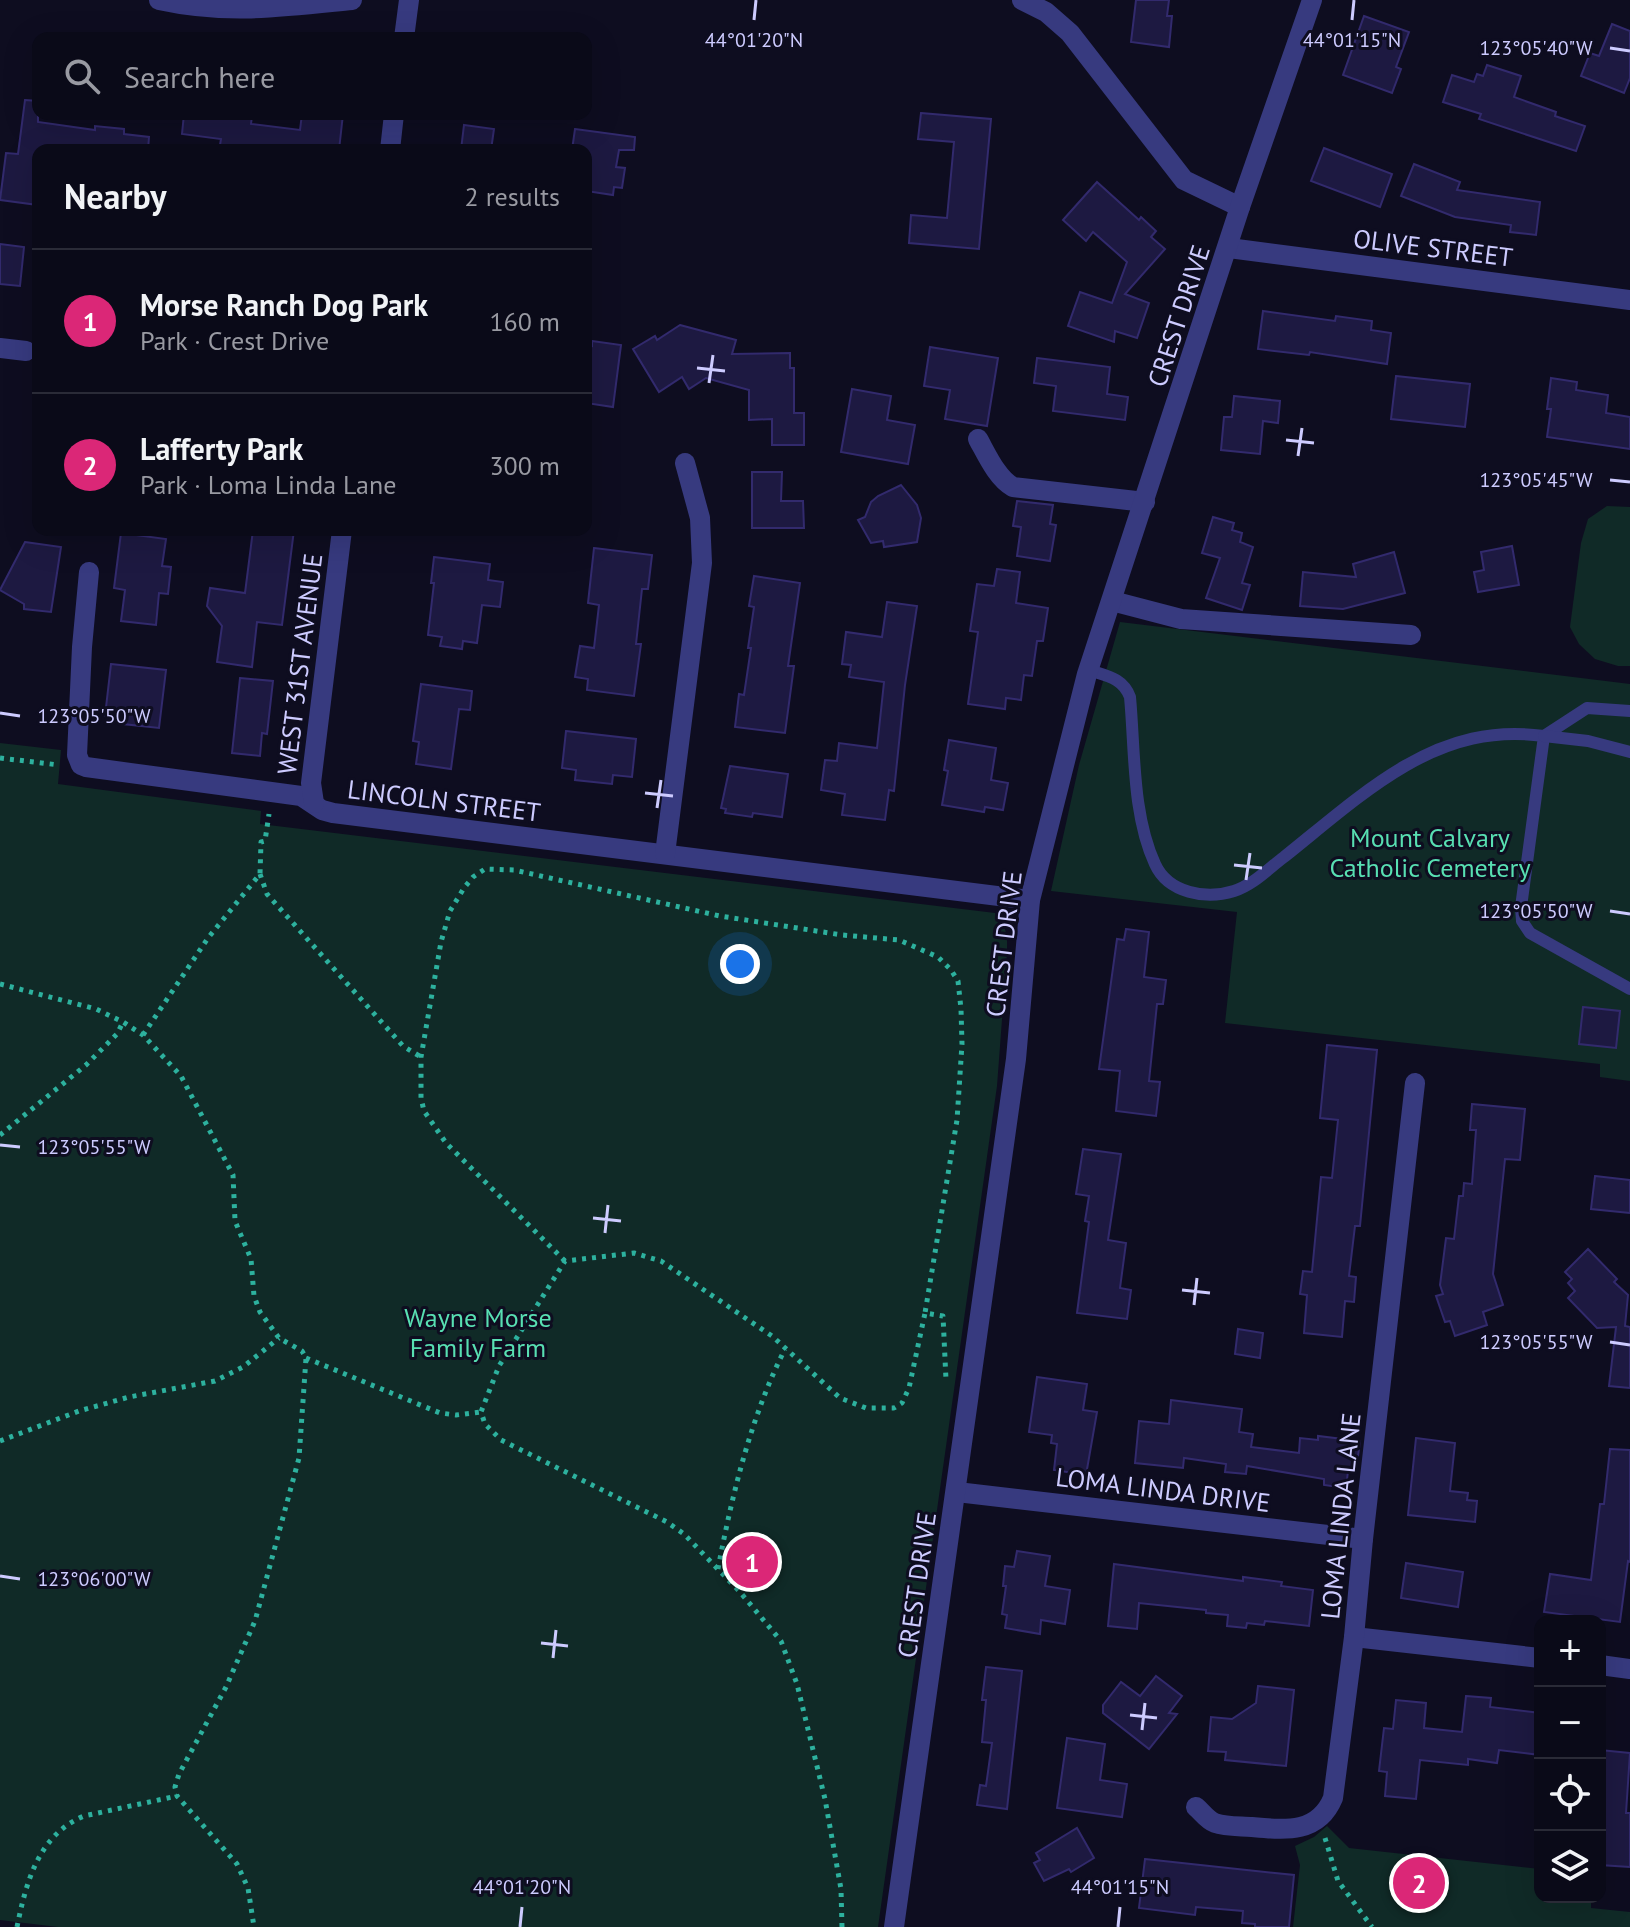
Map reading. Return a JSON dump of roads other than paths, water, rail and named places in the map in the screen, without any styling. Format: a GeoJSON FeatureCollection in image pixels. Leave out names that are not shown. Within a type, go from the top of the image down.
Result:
{"type":"FeatureCollection","features":[{"type":"Feature","properties":{"kind":"street"},"geometry":{"type":"LineString","coordinates":[[159,0],[228,10],[352,0]]}},
{"type":"Feature","properties":{"kind":"street"},"geometry":{"type":"LineString","coordinates":[[405,32],[409,0]]}},
{"type":"Feature","properties":{"kind":"street"},"geometry":{"type":"LineString","coordinates":[[1022,0],[1046,12],[1070,33],[1184,180],[1240,207]]}},
{"type":"Feature","properties":{"kind":"street","name":"CREST DRIVE"},"geometry":{"type":"LineString","coordinates":[[894,1927],[1016,1059],[1030,900],[1089,670],[1240,207],[1312,0]]}},
{"type":"Feature","properties":{"kind":"street"},"geometry":{"type":"LineString","coordinates":[[391,144],[393,120]]}},
{"type":"Feature","properties":{"kind":"street","name":"OLIVE STREET"},"geometry":{"type":"LineString","coordinates":[[1229,248],[1630,300]]}},
{"type":"Feature","properties":{"kind":"street"},"geometry":{"type":"LineString","coordinates":[[0,348],[26,351]]}},
{"type":"Feature","properties":{"kind":"street"},"geometry":{"type":"LineString","coordinates":[[978,439],[1007,484],[1013,487],[1145,502]]}},
{"type":"Feature","properties":{"kind":"street"},"geometry":{"type":"LineString","coordinates":[[665,854],[702,563],[700,518],[685,463]]}},
{"type":"Feature","properties":{"kind":"street","name":"WEST 31ST AVENUE"},"geometry":{"type":"LineString","coordinates":[[314,803],[311,783],[341,536]]}},
{"type":"Feature","properties":{"kind":"street","name":"LINCOLN STREET"},"geometry":{"type":"LineString","coordinates":[[89,572],[77,755],[81,765],[301,796],[322,810],[333,813],[1030,900]]}},
{"type":"Feature","properties":{"kind":"street"},"geometry":{"type":"LineString","coordinates":[[1112,601],[1181,619],[1411,635]]}},
{"type":"Feature","properties":{"kind":"street","name":"LOMA LINDA LANE"},"geometry":{"type":"LineString","coordinates":[[1196,1807],[1209,1820],[1220,1824],[1284,1830],[1313,1823],[1329,1807],[1336,1786],[1415,1083]]}},
{"type":"Feature","properties":{"kind":"street","name":"LOMA LINDA DRIVE"},"geometry":{"type":"LineString","coordinates":[[957,1492],[1363,1539]]}},
{"type":"Feature","properties":{"kind":"street"},"geometry":{"type":"LineString","coordinates":[[1354,1637],[1534,1657]]}},
{"type":"Feature","properties":{"kind":"street"},"geometry":{"type":"LineString","coordinates":[[1606,1666],[1630,1669]]}},
{"type":"Feature","properties":{"kind":"lane"},"geometry":{"type":"LineString","coordinates":[[1089,670],[1122,683],[1127,690],[1140,809],[1148,845],[1160,873],[1179,889],[1191,892],[1220,894],[1248,884],[1382,781],[1437,750],[1504,732],[1588,741],[1630,752]]}},
{"type":"Feature","properties":{"kind":"lane"},"geometry":{"type":"LineString","coordinates":[[1630,711],[1587,708],[1544,736],[1521,907],[1522,921],[1530,933],[1630,989]]}},
{"type":"Feature","properties":{"kind":"place","name":"Morse Ranch Dog Park"},"geometry":{"type":"Point","coordinates":[752,1562]}},
{"type":"Feature","properties":{"kind":"place","name":"Lafferty Park"},"geometry":{"type":"Point","coordinates":[1419,1883]}},
{"type":"Feature","properties":{"kind":"park label","name":"Mount Calvary Catholic Cemetery"},"geometry":{"type":"Point","coordinates":[1430,853]}},
{"type":"Feature","properties":{"kind":"park label","name":"Wayne Morse Family Farm"},"geometry":{"type":"Point","coordinates":[478,1333]}}]}
